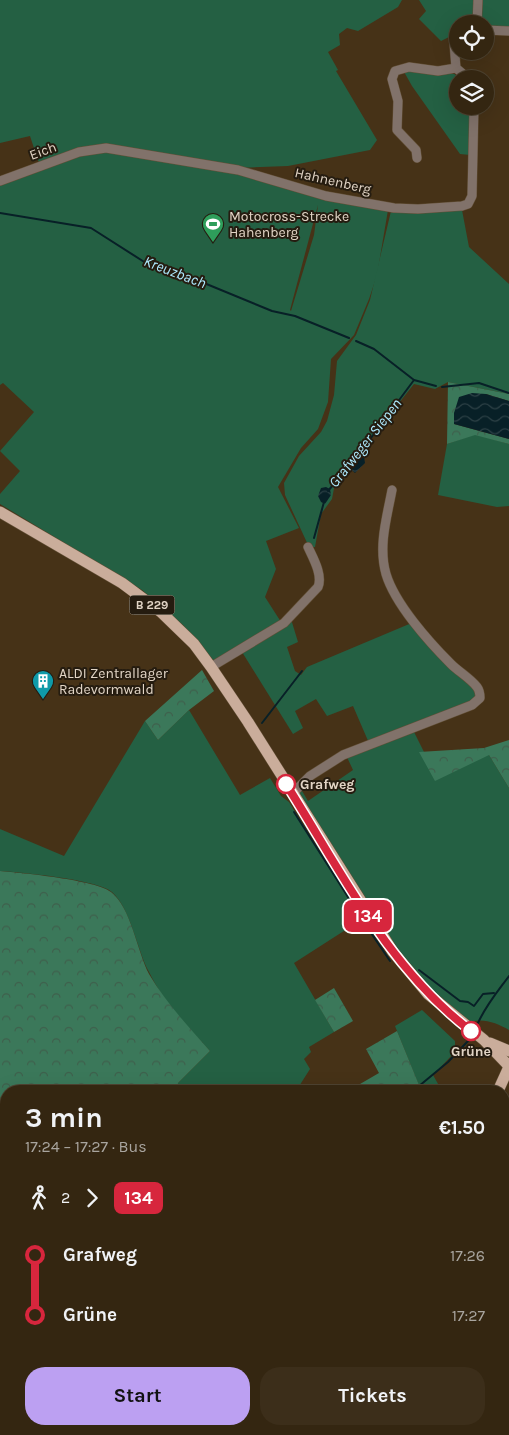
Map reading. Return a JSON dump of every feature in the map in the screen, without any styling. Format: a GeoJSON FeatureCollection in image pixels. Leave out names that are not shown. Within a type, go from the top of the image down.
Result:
{"type":"FeatureCollection","features":[{"type":"Feature","properties":{"kind":"main road","name":"B 229"},"geometry":{"type":"LineString","coordinates":[[0,512],[122,583],[161,612],[194,644],[212,667],[370,918],[400,962],[438,1004],[484,1040],[508,1064]]}},
{"type":"Feature","properties":{"kind":"main road","name":"B 229"},"geometry":{"type":"LineString","coordinates":[[484,1040],[509,1051]]}},
{"type":"Feature","properties":{"kind":"main road"},"geometry":{"type":"LineString","coordinates":[[500,1085],[508,1064]]}},
{"type":"Feature","properties":{"kind":"street"},"geometry":{"type":"LineString","coordinates":[[477,15],[478,0]]}},
{"type":"Feature","properties":{"kind":"street"},"geometry":{"type":"LineString","coordinates":[[494,30],[509,31]]}},
{"type":"Feature","properties":{"kind":"street"},"geometry":{"type":"LineString","coordinates":[[455,60],[456,68],[458,70]]}},
{"type":"Feature","properties":{"kind":"street"},"geometry":{"type":"LineString","coordinates":[[417,158],[416,150],[397,130],[398,107],[392,84],[394,74],[397,70],[406,67],[438,71],[456,68]]}},
{"type":"Feature","properties":{"kind":"street","name":"Hahnenberg"},"geometry":{"type":"LineString","coordinates":[[96,149],[106,148],[238,170],[326,196],[394,208],[418,210],[468,204],[472,196],[474,115]]}},
{"type":"Feature","properties":{"kind":"street","name":"Eich"},"geometry":{"type":"LineString","coordinates":[[0,181],[79,152],[96,149]]}},
{"type":"Feature","properties":{"kind":"street"},"geometry":{"type":"LineString","coordinates":[[292,794],[310,776],[343,755],[472,705],[480,698],[480,692],[476,686],[452,664],[424,632],[405,608],[388,580],[384,566],[383,543],[392,490]]}},
{"type":"Feature","properties":{"kind":"street"},"geometry":{"type":"LineString","coordinates":[[212,667],[284,623],[318,587],[320,582],[318,573],[308,547]]}},
{"type":"Feature","properties":{"kind":"green space"},"geometry":{"type":"Polygon","coordinates":[[[0,0],[402,0],[398,7],[358,31],[347,28],[339,34],[340,45],[328,52],[338,70],[336,71],[377,140],[370,150],[288,166],[238,168],[106,146],[39,163],[30,136],[0,143],[0,0]]]}},
{"type":"Feature","properties":{"kind":"green space"},"geometry":{"type":"Polygon","coordinates":[[[419,0],[475,0],[472,15],[449,15],[449,37],[441,41],[419,19],[426,11],[419,0]]]}},
{"type":"Feature","properties":{"kind":"green space"},"geometry":{"type":"Polygon","coordinates":[[[479,0],[509,0],[509,30],[494,29],[494,15],[478,15],[479,0]]]}},
{"type":"Feature","properties":{"kind":"green space"},"geometry":{"type":"Polygon","coordinates":[[[403,70],[449,74],[449,115],[470,115],[470,155],[460,154],[412,86],[403,70]]]}},
{"type":"Feature","properties":{"kind":"green space"},"geometry":{"type":"Polygon","coordinates":[[[106,152],[235,173],[388,210],[377,275],[354,335],[331,359],[328,402],[318,429],[301,448],[278,487],[299,528],[266,541],[276,569],[265,597],[281,622],[214,661],[183,625],[142,590],[0,504],[0,494],[20,471],[0,451],[34,412],[3,383],[0,385],[0,184],[80,154],[106,152]],[[318,205],[291,311],[314,235],[318,205]]]}},
{"type":"Feature","properties":{"kind":"green space"},"geometry":{"type":"Polygon","coordinates":[[[462,210],[469,247],[509,284],[509,394],[448,382],[435,389],[414,384],[335,483],[332,499],[321,514],[315,547],[309,547],[285,495],[284,483],[299,456],[321,432],[327,421],[334,395],[337,361],[356,335],[370,300],[391,211],[462,210]]]}},
{"type":"Feature","properties":{"kind":"green space"},"geometry":{"type":"Polygon","coordinates":[[[448,382],[509,394],[509,401],[486,394],[454,413],[454,424],[509,439],[509,444],[475,435],[447,444],[448,382]]]}},
{"type":"Feature","properties":{"kind":"green space"},"geometry":{"type":"Polygon","coordinates":[[[475,434],[509,444],[509,506],[497,507],[438,495],[447,444],[475,434]]]}},
{"type":"Feature","properties":{"kind":"green space"},"geometry":{"type":"Polygon","coordinates":[[[291,619],[298,642],[287,647],[295,671],[301,675],[307,667],[414,622],[477,690],[476,699],[369,743],[353,706],[327,716],[316,699],[295,711],[303,728],[293,734],[242,652],[291,619]]]}},
{"type":"Feature","properties":{"kind":"green space"},"geometry":{"type":"Polygon","coordinates":[[[202,670],[214,691],[189,710],[158,740],[145,721],[202,670]]]}},
{"type":"Feature","properties":{"kind":"green space"},"geometry":{"type":"Polygon","coordinates":[[[189,710],[240,795],[270,778],[281,796],[289,802],[361,920],[294,963],[334,1032],[309,1047],[311,1052],[304,1059],[310,1069],[300,1085],[178,1085],[210,1051],[176,1014],[155,983],[119,899],[112,892],[104,888],[76,880],[0,871],[0,829],[64,856],[145,721],[158,740],[189,710]]]}},
{"type":"Feature","properties":{"kind":"green space"},"geometry":{"type":"Polygon","coordinates":[[[413,730],[424,752],[420,752],[489,755],[509,788],[509,1030],[489,1022],[473,1021],[468,1023],[433,994],[390,941],[297,795],[302,791],[308,801],[353,770],[346,755],[413,730]]]}},
{"type":"Feature","properties":{"kind":"green space"},"geometry":{"type":"Polygon","coordinates":[[[509,740],[509,788],[489,755],[435,781],[419,752],[484,748],[509,740]]]}},
{"type":"Feature","properties":{"kind":"green space"},"geometry":{"type":"Polygon","coordinates":[[[0,871],[75,881],[90,884],[111,892],[118,899],[129,918],[149,974],[178,1014],[210,1051],[178,1085],[0,1085],[0,871]]]}},
{"type":"Feature","properties":{"kind":"green space"},"geometry":{"type":"Polygon","coordinates":[[[334,988],[353,1021],[334,1032],[315,1000],[334,988]]]}},
{"type":"Feature","properties":{"kind":"green space"},"geometry":{"type":"Polygon","coordinates":[[[422,1010],[455,1041],[455,1052],[433,1075],[439,1085],[419,1085],[395,1026],[422,1010]]]}},
{"type":"Feature","properties":{"kind":"green space"},"geometry":{"type":"Polygon","coordinates":[[[397,1031],[419,1085],[358,1085],[379,1073],[366,1049],[397,1031]]]}},
{"type":"Feature","properties":{"kind":"water"},"geometry":{"type":"Polygon","coordinates":[[[472,393],[486,394],[509,401],[509,439],[454,424],[454,413],[459,397],[472,393]]]}},
{"type":"Feature","properties":{"kind":"water"},"geometry":{"type":"Polygon","coordinates":[[[358,456],[364,456],[365,463],[355,473],[350,469],[358,456]]]}},
{"type":"Feature","properties":{"kind":"water"},"geometry":{"type":"Polygon","coordinates":[[[326,487],[330,489],[331,495],[325,504],[321,502],[318,496],[321,488],[326,487]]]}},
{"type":"Feature","properties":{"kind":"waterway","name":"Kreuzbach"},"geometry":{"type":"LineString","coordinates":[[0,213],[91,228],[149,265],[187,276],[272,311],[295,316],[349,338]]}},
{"type":"Feature","properties":{"kind":"waterway","name":"Kreuzbach"},"geometry":{"type":"LineString","coordinates":[[356,341],[374,349],[414,380],[436,386]]}},
{"type":"Feature","properties":{"kind":"waterway","name":"Grafweger Siepen"},"geometry":{"type":"LineString","coordinates":[[328,491],[362,450],[414,380]]}},
{"type":"Feature","properties":{"kind":"waterway","name":"Kreuzbach"},"geometry":{"type":"LineString","coordinates":[[442,387],[479,383],[509,393]]}},
{"type":"Feature","properties":{"kind":"waterway","name":"Grafweger Siepen"},"geometry":{"type":"LineString","coordinates":[[314,538],[324,502]]}},
{"type":"Feature","properties":{"kind":"waterway","name":"Grafweger Siepen"},"geometry":{"type":"LineString","coordinates":[[262,723],[302,671]]}},
{"type":"Feature","properties":{"kind":"waterway"},"geometry":{"type":"LineString","coordinates":[[294,812],[362,919]]}},
{"type":"Feature","properties":{"kind":"waterway"},"geometry":{"type":"LineString","coordinates":[[367,927],[390,961]]}},
{"type":"Feature","properties":{"kind":"waterway"},"geometry":{"type":"LineString","coordinates":[[419,970],[460,1001],[468,1002],[474,1006],[483,994],[494,993]]}},
{"type":"Feature","properties":{"kind":"waterway"},"geometry":{"type":"LineString","coordinates":[[478,1023],[488,1004],[509,976]]}},
{"type":"Feature","properties":{"kind":"waterway"},"geometry":{"type":"LineString","coordinates":[[420,1085],[448,1062],[468,1041]]}},
{"type":"Feature","properties":{"kind":"bus line","name":"134"},"geometry":{"type":"LineString","coordinates":[[286,784],[392,952],[428,994],[471,1031]]}},
{"type":"Feature","properties":{"kind":"place","name":"Motocross-Strecke Hahenberg"},"geometry":{"type":"Point","coordinates":[213,243]}},
{"type":"Feature","properties":{"kind":"place","name":"ALDI Zentrallager Radevormwald"},"geometry":{"type":"Point","coordinates":[43,700]}},
{"type":"Feature","properties":{"kind":"place","name":"Grafweg"},"geometry":{"type":"Point","coordinates":[286,784]}},
{"type":"Feature","properties":{"kind":"place","name":"Grüne"},"geometry":{"type":"Point","coordinates":[471,1031]}}]}
